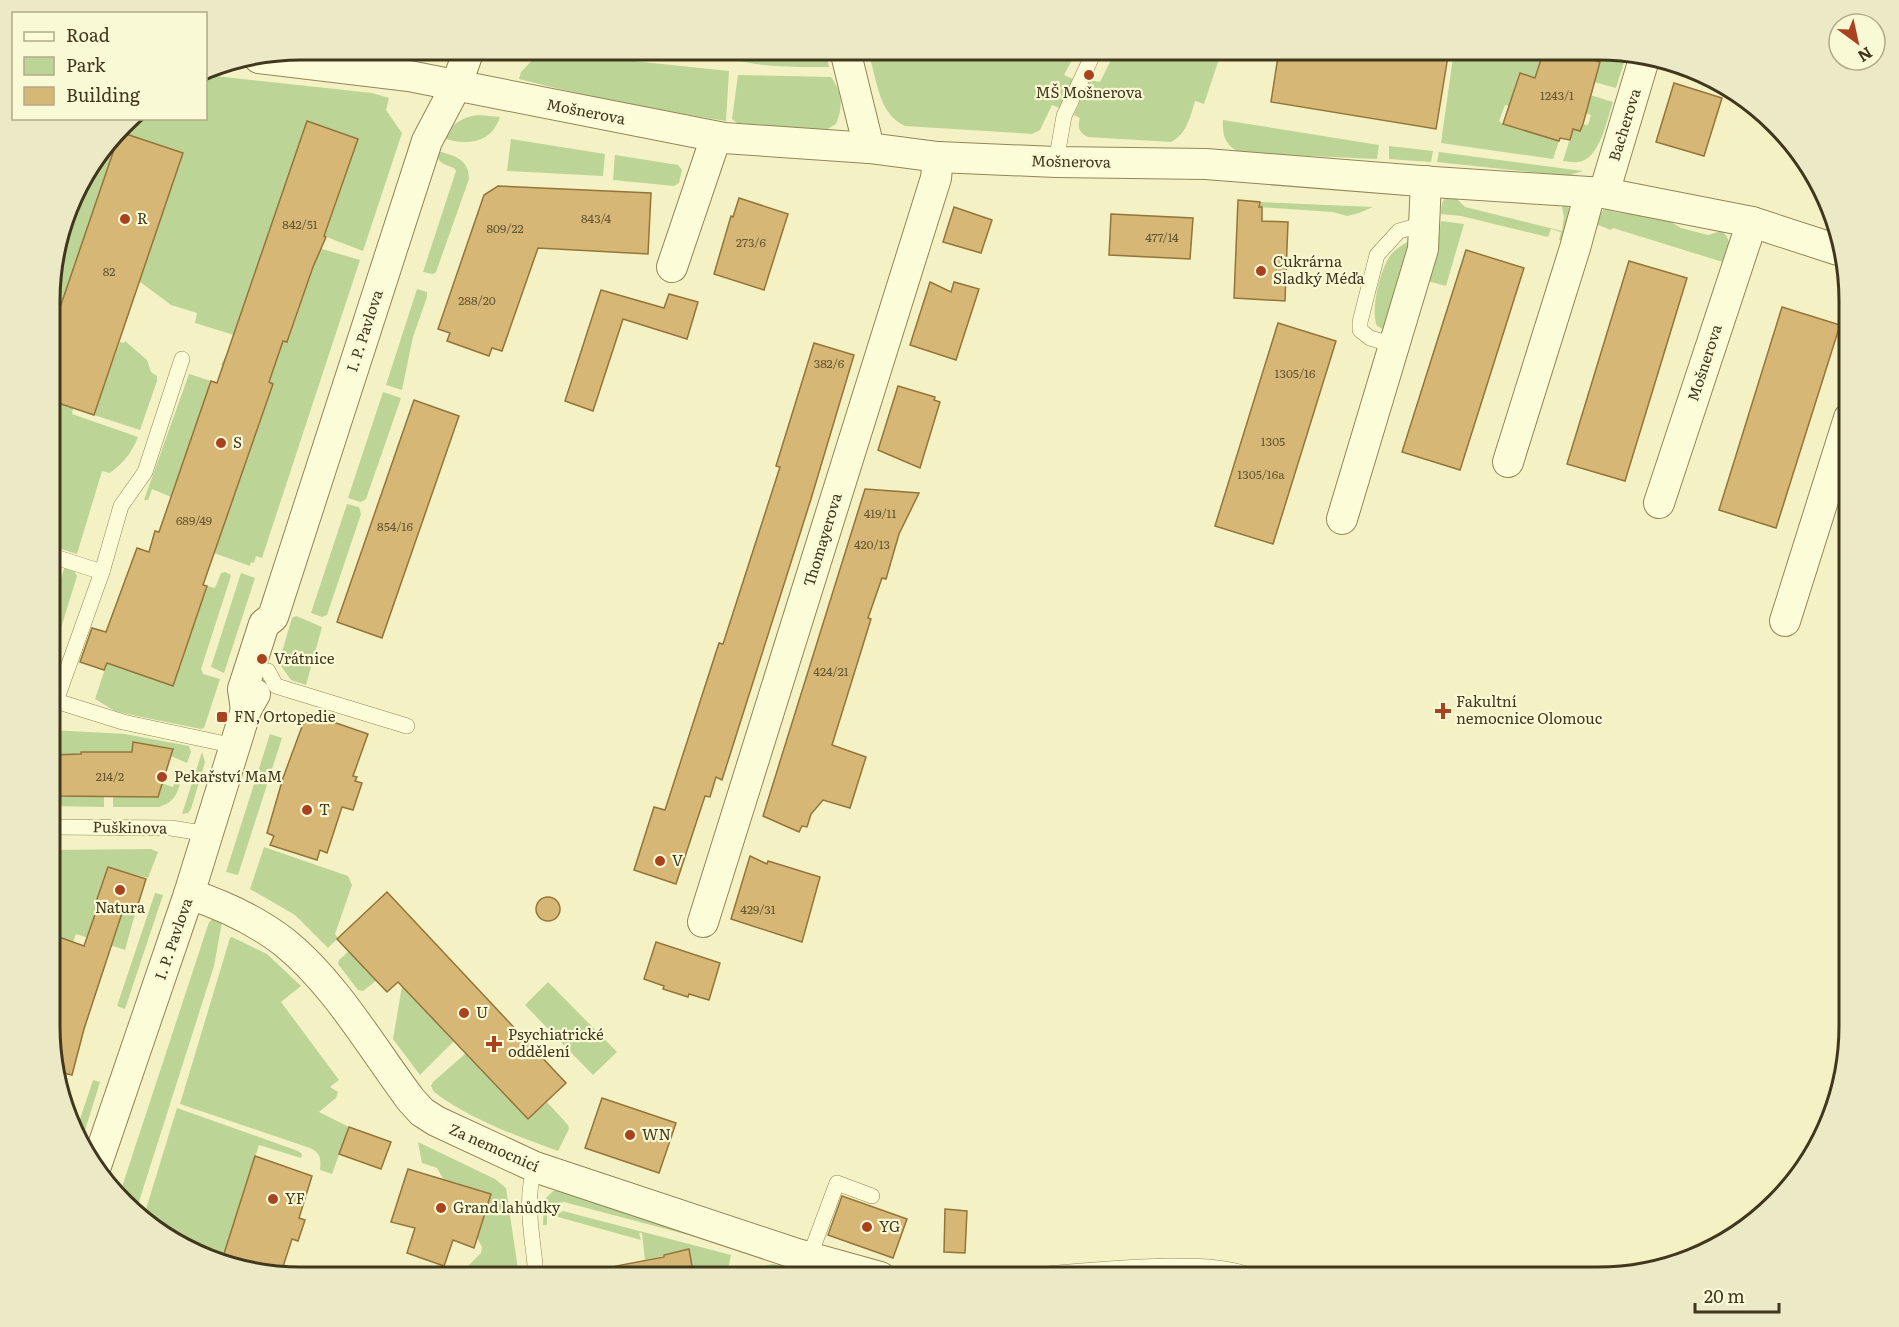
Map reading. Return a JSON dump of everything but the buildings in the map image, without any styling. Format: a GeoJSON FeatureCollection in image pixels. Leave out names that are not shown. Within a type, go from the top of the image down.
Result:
{"type":"FeatureCollection","features":[{"type":"Feature","properties":{"kind":"street","name":"I. P. Pavlova"},"geometry":{"type":"LineString","coordinates":[[246,710],[243,688],[264,624],[273,617],[428,141],[456,86],[465,60]]}},
{"type":"Feature","properties":{"kind":"street"},"geometry":{"type":"LineString","coordinates":[[847,60],[869,148]]}},
{"type":"Feature","properties":{"kind":"street","name":"Mošnerova"},"geometry":{"type":"LineString","coordinates":[[285,61],[409,76],[716,137],[869,148],[938,157],[1056,162],[1206,164],[1597,193],[1752,222],[1833,248]]}},
{"type":"Feature","properties":{"kind":"street","name":"Bacherova"},"geometry":{"type":"LineString","coordinates":[[1597,193],[1643,65]]}},
{"type":"Feature","properties":{"kind":"street"},"geometry":{"type":"LineString","coordinates":[[672,267],[716,137]]}},
{"type":"Feature","properties":{"kind":"street","name":"Thomayerova"},"geometry":{"type":"LineString","coordinates":[[703,922],[936,178],[938,157]]}},
{"type":"Feature","properties":{"kind":"street"},"geometry":{"type":"LineString","coordinates":[[1342,519],[1423,249],[1426,182]]}},
{"type":"Feature","properties":{"kind":"street"},"geometry":{"type":"LineString","coordinates":[[1508,462],[1575,248],[1597,193]]}},
{"type":"Feature","properties":{"kind":"street","name":"Mošnerova"},"geometry":{"type":"LineString","coordinates":[[1659,503],[1752,222]]}},
{"type":"Feature","properties":{"kind":"street"},"geometry":{"type":"LineString","coordinates":[[1785,621],[1839,450]]}},
{"type":"Feature","properties":{"kind":"street","name":"I. P. Pavlova"},"geometry":{"type":"LineString","coordinates":[[99,1157],[189,894],[246,710],[268,671],[280,634],[273,617]]}},
{"type":"Feature","properties":{"kind":"street","name":"Za nemocnicí"},"geometry":{"type":"LineString","coordinates":[[189,894],[217,903],[246,917],[283,942],[301,958],[348,1013],[422,1112],[451,1129],[536,1167],[822,1266]]}},
{"type":"Feature","properties":{"kind":"lane"},"geometry":{"type":"LineString","coordinates":[[1056,162],[1064,116],[1090,60]]}},
{"type":"Feature","properties":{"kind":"lane"},"geometry":{"type":"LineString","coordinates":[[1386,343],[1370,338],[1360,330],[1377,255],[1399,231],[1424,224]]}},
{"type":"Feature","properties":{"kind":"lane"},"geometry":{"type":"LineString","coordinates":[[60,689],[102,572],[121,506],[145,472],[182,359]]}},
{"type":"Feature","properties":{"kind":"lane"},"geometry":{"type":"LineString","coordinates":[[60,559],[102,572]]}},
{"type":"Feature","properties":{"kind":"lane"},"geometry":{"type":"LineString","coordinates":[[268,671],[276,686],[407,726]]}},
{"type":"Feature","properties":{"kind":"lane"},"geometry":{"type":"LineString","coordinates":[[60,707],[236,746]]}},
{"type":"Feature","properties":{"kind":"lane","name":"Puškinova"},"geometry":{"type":"LineString","coordinates":[[60,827],[171,828],[208,834]]}},
{"type":"Feature","properties":{"kind":"lane"},"geometry":{"type":"LineString","coordinates":[[535,1267],[529,1198],[531,1179],[536,1167]]}},
{"type":"Feature","properties":{"kind":"lane"},"geometry":{"type":"LineString","coordinates":[[822,1266],[837,1183],[872,1196]]}},
{"type":"Feature","properties":{"kind":"lane"},"geometry":{"type":"LineString","coordinates":[[1134,1267],[1204,1267]]}},
{"type":"Feature","properties":{"kind":"green space"},"geometry":{"type":"Polygon","coordinates":[[[532,60],[623,60],[729,71],[726,121],[571,92],[519,79],[521,72],[532,60]]]}},
{"type":"Feature","properties":{"kind":"green space"},"geometry":{"type":"Polygon","coordinates":[[[735,60],[827,60],[829,67],[777,66],[735,60]]]}},
{"type":"Feature","properties":{"kind":"green space"},"geometry":{"type":"Polygon","coordinates":[[[875,60],[1072,60],[1064,75],[1073,79],[1060,108],[1052,105],[1040,130],[1032,134],[905,126],[897,121],[885,107],[871,62],[875,60]]]}},
{"type":"Feature","properties":{"kind":"green space"},"geometry":{"type":"Polygon","coordinates":[[[1111,60],[1219,60],[1204,104],[1195,101],[1187,124],[1181,134],[1171,142],[1088,137],[1081,132],[1080,118],[1074,115],[1089,80],[1100,82],[1111,60]]]}},
{"type":"Feature","properties":{"kind":"green space"},"geometry":{"type":"Polygon","coordinates":[[[1453,60],[1541,60],[1535,78],[1519,73],[1509,106],[1505,105],[1499,121],[1504,125],[1559,141],[1553,159],[1441,143],[1453,60]]]}},
{"type":"Feature","properties":{"kind":"green space"},"geometry":{"type":"Polygon","coordinates":[[[1599,60],[1624,62],[1616,88],[1594,82],[1599,60]]]}},
{"type":"Feature","properties":{"kind":"green space"},"geometry":{"type":"Polygon","coordinates":[[[738,75],[831,77],[841,100],[836,124],[826,130],[737,123],[732,119],[738,75]]]}},
{"type":"Feature","properties":{"kind":"green space"},"geometry":{"type":"Polygon","coordinates":[[[215,76],[372,93],[389,98],[386,110],[402,133],[363,251],[324,236],[357,139],[308,122],[234,335],[195,323],[197,313],[171,305],[139,281],[183,154],[127,135],[142,120],[207,120],[207,79],[215,76]]]}},
{"type":"Feature","properties":{"kind":"green space"},"geometry":{"type":"Polygon","coordinates":[[[1590,95],[1613,102],[1601,138],[1586,160],[1563,161],[1573,129],[1582,124],[1588,125],[1591,115],[1585,113],[1590,95]]]}},
{"type":"Feature","properties":{"kind":"green space"},"geometry":{"type":"Polygon","coordinates":[[[478,115],[500,117],[491,133],[484,138],[477,141],[460,142],[443,138],[458,122],[478,115]]]}},
{"type":"Feature","properties":{"kind":"green space"},"geometry":{"type":"Polygon","coordinates":[[[1223,120],[1379,145],[1377,159],[1241,153],[1228,144],[1223,131],[1223,120]]]}},
{"type":"Feature","properties":{"kind":"green space"},"geometry":{"type":"Polygon","coordinates":[[[511,139],[605,154],[603,176],[507,171],[511,139]]]}},
{"type":"Feature","properties":{"kind":"green space"},"geometry":{"type":"Polygon","coordinates":[[[1389,146],[1433,151],[1431,162],[1389,159],[1389,146]]]}},
{"type":"Feature","properties":{"kind":"green space"},"geometry":{"type":"Polygon","coordinates":[[[438,151],[460,159],[467,167],[469,179],[436,272],[433,274],[423,272],[456,171],[440,161],[438,151]]]}},
{"type":"Feature","properties":{"kind":"green space"},"geometry":{"type":"Polygon","coordinates":[[[1439,152],[1583,171],[1567,176],[1437,162],[1439,152]]]}},
{"type":"Feature","properties":{"kind":"green space"},"geometry":{"type":"Polygon","coordinates":[[[615,155],[678,165],[682,170],[679,183],[674,186],[613,180],[615,155]]]}},
{"type":"Feature","properties":{"kind":"green space"},"geometry":{"type":"Polygon","coordinates":[[[109,156],[111,157],[61,305],[62,270],[68,239],[78,209],[92,181],[109,156]]]}},
{"type":"Feature","properties":{"kind":"green space"},"geometry":{"type":"Polygon","coordinates":[[[1453,195],[1465,207],[1562,231],[1564,217],[1562,207],[1566,205],[1573,212],[1569,242],[1559,240],[1561,232],[1551,229],[1548,237],[1461,216],[1441,214],[1443,201],[1453,195]]]}},
{"type":"Feature","properties":{"kind":"green space"},"geometry":{"type":"Polygon","coordinates":[[[1260,202],[1373,207],[1347,216],[1333,212],[1259,207],[1260,202]]]}},
{"type":"Feature","properties":{"kind":"green space"},"geometry":{"type":"Polygon","coordinates":[[[1603,210],[1666,219],[1681,228],[1708,235],[1721,231],[1729,241],[1726,263],[1593,223],[1603,210]]]}},
{"type":"Feature","properties":{"kind":"green space"},"geometry":{"type":"Polygon","coordinates":[[[1441,221],[1464,224],[1446,286],[1427,281],[1438,243],[1441,221]]]}},
{"type":"Feature","properties":{"kind":"green space"},"geometry":{"type":"Polygon","coordinates":[[[1409,241],[1388,332],[1377,326],[1375,319],[1377,291],[1386,262],[1396,249],[1409,241]]]}},
{"type":"Feature","properties":{"kind":"green space"},"geometry":{"type":"Polygon","coordinates":[[[322,249],[360,260],[262,558],[256,556],[254,563],[251,562],[250,566],[214,553],[273,384],[221,365],[229,349],[288,342],[319,251],[322,249]]]}},
{"type":"Feature","properties":{"kind":"green space"},"geometry":{"type":"Polygon","coordinates":[[[417,289],[427,292],[427,297],[413,337],[402,390],[386,385],[417,289]]]}},
{"type":"Feature","properties":{"kind":"green space"},"geometry":{"type":"Polygon","coordinates":[[[125,341],[147,360],[151,372],[157,376],[140,430],[94,415],[120,342],[125,341]]]}},
{"type":"Feature","properties":{"kind":"green space"},"geometry":{"type":"Polygon","coordinates":[[[189,374],[211,381],[171,497],[152,489],[148,500],[144,500],[189,374]]]}},
{"type":"Feature","properties":{"kind":"green space"},"geometry":{"type":"Polygon","coordinates":[[[383,392],[401,398],[366,499],[361,502],[348,498],[383,392]]]}},
{"type":"Feature","properties":{"kind":"green space"},"geometry":{"type":"Polygon","coordinates":[[[60,404],[73,408],[72,414],[138,437],[130,453],[119,465],[110,473],[102,471],[77,554],[60,549],[60,404]]]}},
{"type":"Feature","properties":{"kind":"green space"},"geometry":{"type":"Polygon","coordinates":[[[347,504],[359,507],[361,514],[327,615],[322,617],[311,613],[347,504]]]}},
{"type":"Feature","properties":{"kind":"green space"},"geometry":{"type":"Polygon","coordinates":[[[65,566],[73,569],[77,576],[60,631],[60,582],[65,566]]]}},
{"type":"Feature","properties":{"kind":"green space"},"geometry":{"type":"Polygon","coordinates":[[[221,573],[231,575],[201,669],[203,674],[220,679],[204,728],[115,711],[95,699],[107,663],[173,685],[207,586],[215,588],[221,573]]]}},
{"type":"Feature","properties":{"kind":"green space"},"geometry":{"type":"Polygon","coordinates":[[[241,573],[255,578],[224,673],[211,667],[241,573]]]}},
{"type":"Feature","properties":{"kind":"green space"},"geometry":{"type":"Polygon","coordinates":[[[296,616],[322,627],[306,685],[291,680],[281,666],[282,652],[292,618],[296,616]]]}},
{"type":"Feature","properties":{"kind":"green space"},"geometry":{"type":"Polygon","coordinates":[[[60,730],[125,734],[189,746],[191,752],[187,763],[171,756],[171,748],[133,743],[132,752],[81,752],[81,755],[60,755],[60,730]]]}},
{"type":"Feature","properties":{"kind":"green space"},"geometry":{"type":"Polygon","coordinates":[[[270,734],[282,738],[238,875],[226,872],[270,734]]]}},
{"type":"Feature","properties":{"kind":"green space"},"geometry":{"type":"Polygon","coordinates":[[[202,752],[205,762],[191,809],[188,813],[182,814],[202,752]]]}},
{"type":"Feature","properties":{"kind":"green space"},"geometry":{"type":"Polygon","coordinates":[[[178,773],[183,774],[178,790],[173,799],[165,805],[113,807],[113,797],[156,797],[161,783],[173,787],[178,773]]]}},
{"type":"Feature","properties":{"kind":"green space"},"geometry":{"type":"Polygon","coordinates":[[[60,797],[104,797],[104,807],[60,806],[60,797]]]}},
{"type":"Feature","properties":{"kind":"green space"},"geometry":{"type":"Polygon","coordinates":[[[264,847],[348,876],[352,885],[335,934],[338,938],[328,948],[295,915],[250,889],[264,847]]]}},
{"type":"Feature","properties":{"kind":"green space"},"geometry":{"type":"Polygon","coordinates":[[[151,849],[158,852],[148,878],[108,868],[97,902],[135,914],[125,950],[76,934],[73,942],[60,937],[60,850],[151,849]]]}},
{"type":"Feature","properties":{"kind":"green space"},"geometry":{"type":"Polygon","coordinates":[[[155,893],[163,895],[125,1009],[117,1006],[155,893]]]}},
{"type":"Feature","properties":{"kind":"green space"},"geometry":{"type":"Polygon","coordinates":[[[215,918],[222,922],[214,966],[138,1203],[122,1187],[209,922],[215,918]]]}},
{"type":"Feature","properties":{"kind":"green space"},"geometry":{"type":"Polygon","coordinates":[[[232,937],[267,954],[301,986],[281,1002],[339,1080],[330,1087],[338,1092],[336,1098],[319,1112],[349,1127],[332,1174],[320,1170],[320,1157],[310,1148],[180,1104],[232,937]]]}},
{"type":"Feature","properties":{"kind":"green space"},"geometry":{"type":"Polygon","coordinates":[[[349,951],[377,980],[363,991],[358,990],[338,964],[339,960],[349,951]]]}},
{"type":"Feature","properties":{"kind":"green space"},"geometry":{"type":"Polygon","coordinates":[[[548,982],[617,1052],[593,1075],[525,1005],[548,982]]]}},
{"type":"Feature","properties":{"kind":"green space"},"geometry":{"type":"Polygon","coordinates":[[[402,986],[454,1041],[420,1075],[393,1039],[402,986]]]}},
{"type":"Feature","properties":{"kind":"green space"},"geometry":{"type":"Polygon","coordinates":[[[466,1053],[528,1119],[547,1102],[569,1129],[558,1151],[478,1119],[434,1092],[431,1086],[433,1082],[466,1053]]]}},
{"type":"Feature","properties":{"kind":"green space"},"geometry":{"type":"Polygon","coordinates":[[[93,1080],[100,1082],[85,1131],[79,1121],[93,1080]]]}},
{"type":"Feature","properties":{"kind":"green space"},"geometry":{"type":"Polygon","coordinates":[[[177,1108],[302,1154],[301,1158],[259,1145],[224,1254],[181,1235],[146,1210],[177,1108]]]}},
{"type":"Feature","properties":{"kind":"green space"},"geometry":{"type":"Polygon","coordinates":[[[418,1142],[495,1179],[506,1188],[518,1267],[467,1267],[481,1253],[482,1247],[437,1168],[422,1163],[418,1142]]]}},
{"type":"Feature","properties":{"kind":"green space"},"geometry":{"type":"Polygon","coordinates":[[[559,1190],[734,1247],[564,1202],[551,1205],[547,1214],[547,1225],[543,1225],[544,1200],[553,1191],[559,1190]]]}},
{"type":"Feature","properties":{"kind":"green space"},"geometry":{"type":"Polygon","coordinates":[[[563,1211],[731,1255],[728,1267],[692,1267],[688,1250],[645,1260],[642,1233],[639,1233],[641,1240],[558,1217],[558,1214],[563,1211]]]}},
{"type":"Feature","properties":{"kind":"green space"},"geometry":{"type":"Polygon","coordinates":[[[774,1264],[783,1267],[764,1267],[774,1264]]]}},
{"type":"Feature","properties":{"kind":"place","name":"MŠ Mošnerova"},"geometry":{"type":"Point","coordinates":[1089,75]}},
{"type":"Feature","properties":{"kind":"place","name":"R"},"geometry":{"type":"Point","coordinates":[125,219]}},
{"type":"Feature","properties":{"kind":"place","name":"Cukrárna Sladký Méďa"},"geometry":{"type":"Point","coordinates":[1261,271]}},
{"type":"Feature","properties":{"kind":"place","name":"S"},"geometry":{"type":"Point","coordinates":[221,443]}},
{"type":"Feature","properties":{"kind":"place","name":"Vrátnice"},"geometry":{"type":"Point","coordinates":[262,659]}},
{"type":"Feature","properties":{"kind":"place","name":"Fakultní nemocnice Olomouc"},"geometry":{"type":"Point","coordinates":[1443,711]}},
{"type":"Feature","properties":{"kind":"place","name":"FN, Ortopedie"},"geometry":{"type":"Point","coordinates":[222,717]}},
{"type":"Feature","properties":{"kind":"place","name":"Pekařství MaM"},"geometry":{"type":"Point","coordinates":[162,777]}},
{"type":"Feature","properties":{"kind":"place","name":"T"},"geometry":{"type":"Point","coordinates":[307,810]}},
{"type":"Feature","properties":{"kind":"place","name":"V"},"geometry":{"type":"Point","coordinates":[660,861]}},
{"type":"Feature","properties":{"kind":"place","name":"Natura"},"geometry":{"type":"Point","coordinates":[120,890]}},
{"type":"Feature","properties":{"kind":"place","name":"U"},"geometry":{"type":"Point","coordinates":[464,1013]}},
{"type":"Feature","properties":{"kind":"place","name":"Psychiatrické oddělení"},"geometry":{"type":"Point","coordinates":[494,1044]}},
{"type":"Feature","properties":{"kind":"place","name":"WN"},"geometry":{"type":"Point","coordinates":[630,1135]}},
{"type":"Feature","properties":{"kind":"place","name":"YF"},"geometry":{"type":"Point","coordinates":[273,1199]}},
{"type":"Feature","properties":{"kind":"place","name":"Grand lahůdky"},"geometry":{"type":"Point","coordinates":[441,1208]}},
{"type":"Feature","properties":{"kind":"place","name":"YG"},"geometry":{"type":"Point","coordinates":[867,1227]}}]}
